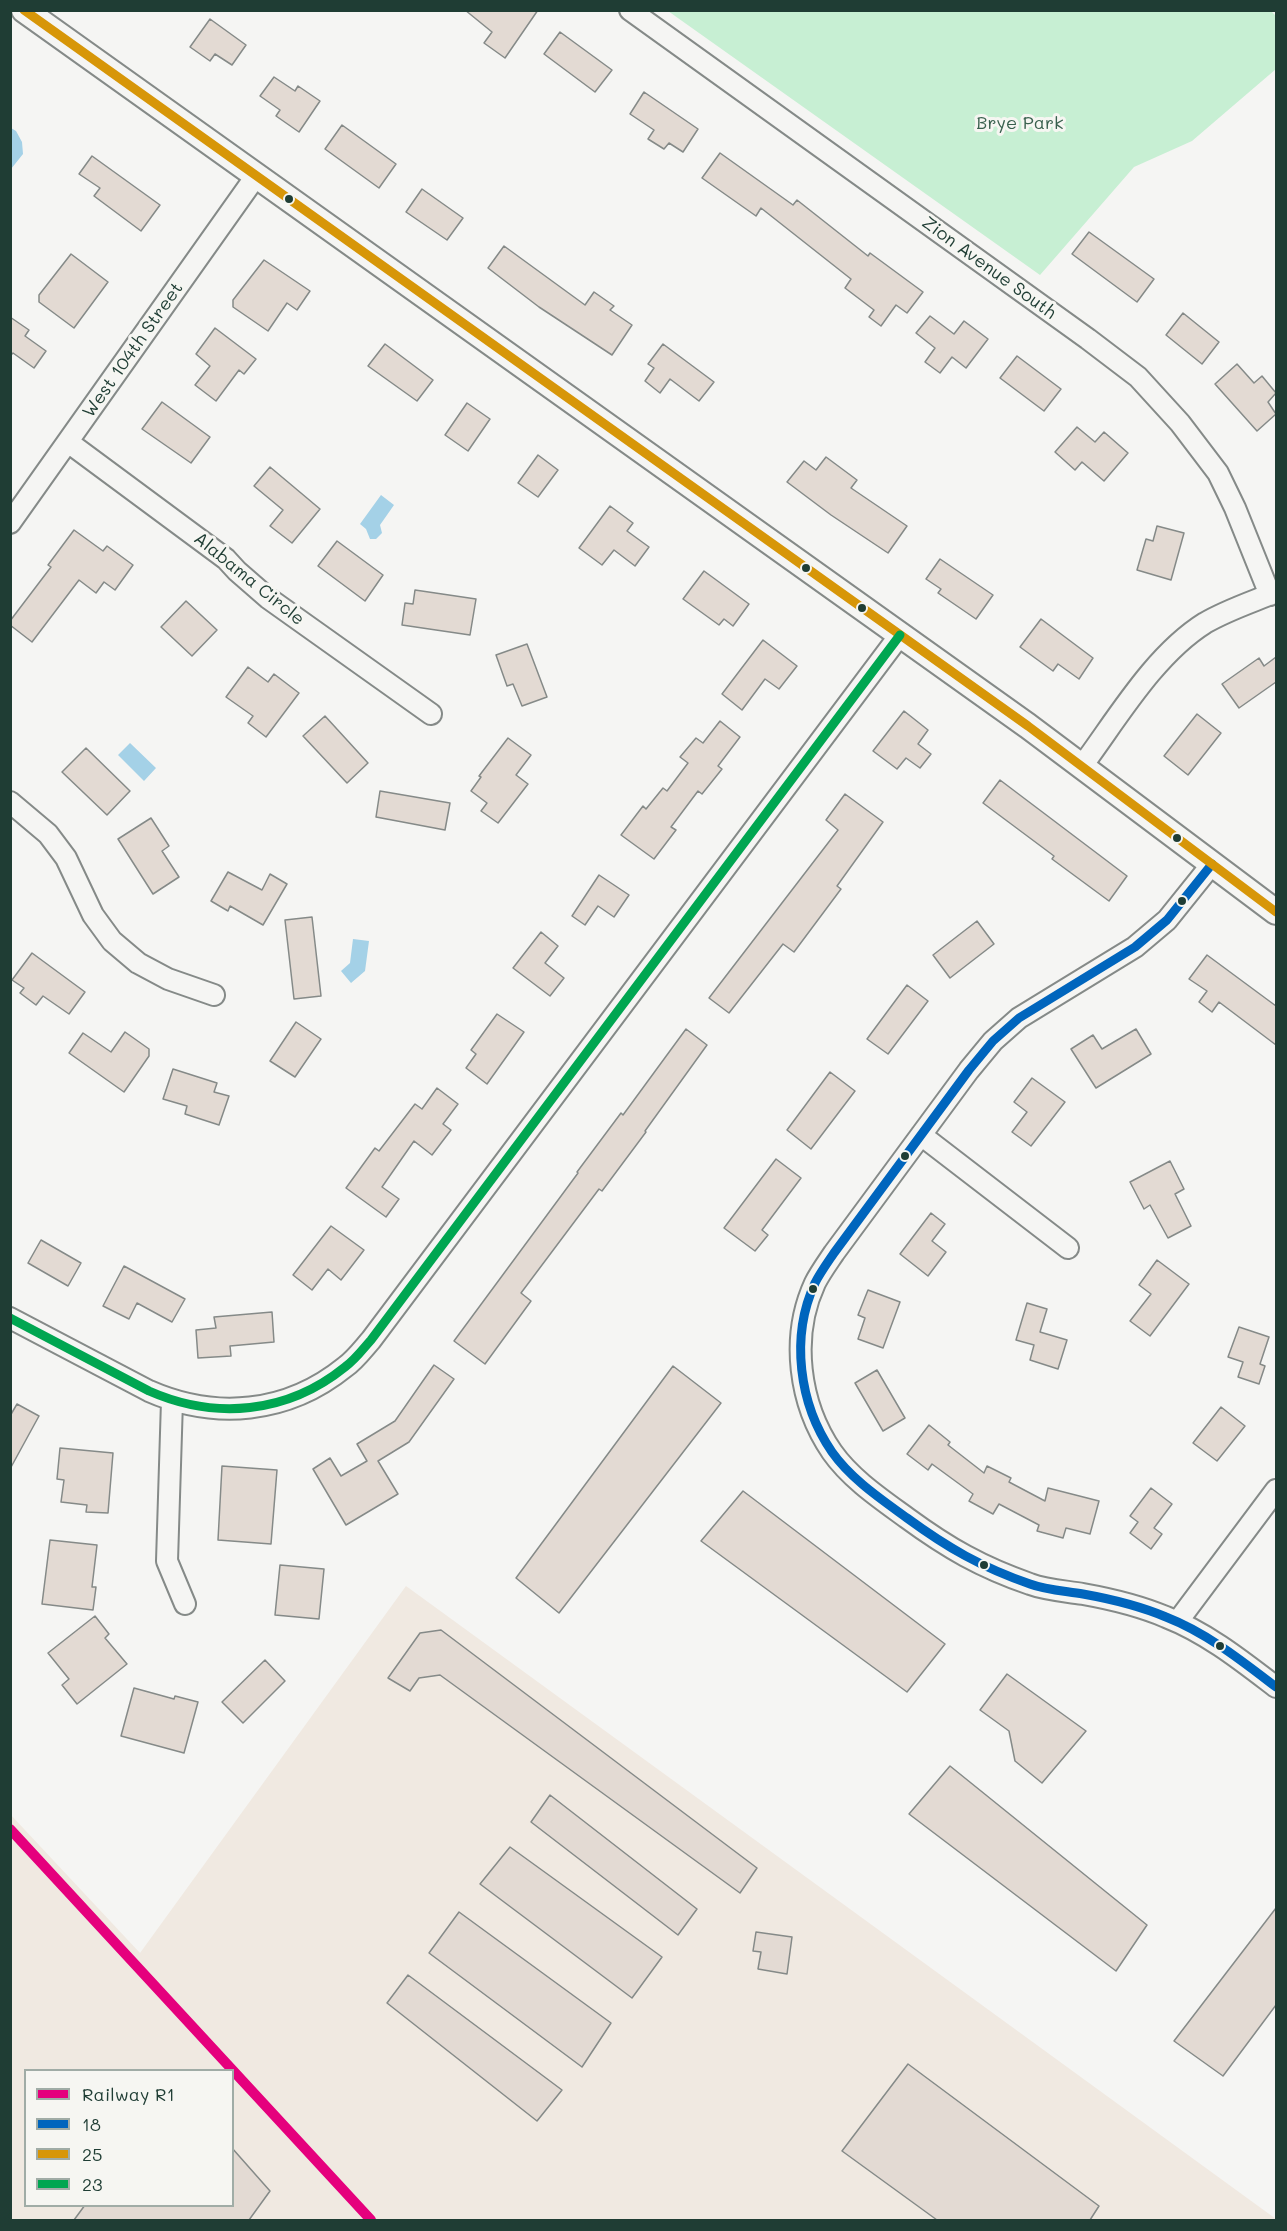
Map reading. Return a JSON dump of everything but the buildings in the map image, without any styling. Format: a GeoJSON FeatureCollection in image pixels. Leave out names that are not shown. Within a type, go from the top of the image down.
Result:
{"type":"FeatureCollection","features":[{"type":"Feature","properties":{"kind":"street"},"geometry":{"type":"LineString","coordinates":[[24,10],[1082,766],[1276,912]]}},
{"type":"Feature","properties":{"kind":"street","name":"Zion Avenue South"},"geometry":{"type":"LineString","coordinates":[[632,11],[1079,332],[1138,377],[1180,423],[1218,473],[1273,594]]}},
{"type":"Feature","properties":{"kind":"street","name":"West 104th Street"},"geometry":{"type":"LineString","coordinates":[[10,523],[256,176]]}},
{"type":"Feature","properties":{"kind":"street","name":"Alabama Circle"},"geometry":{"type":"LineString","coordinates":[[68,442],[226,558],[237,571],[268,598],[431,714]]}},
{"type":"Feature","properties":{"kind":"street"},"geometry":{"type":"LineString","coordinates":[[1082,766],[1153,671],[1177,646],[1204,624],[1234,608],[1273,594]]}},
{"type":"Feature","properties":{"kind":"street"},"geometry":{"type":"LineString","coordinates":[[10,1318],[172,1401],[217,1410],[252,1409],[286,1400],[318,1386],[337,1373],[371,1340],[900,635]]}},
{"type":"Feature","properties":{"kind":"street"},"geometry":{"type":"LineString","coordinates":[[10,802],[48,834],[66,858],[93,915],[112,940],[138,963],[168,979],[214,995]]}},
{"type":"Feature","properties":{"kind":"street"},"geometry":{"type":"LineString","coordinates":[[1212,864],[1167,920],[1135,947],[1019,1018],[993,1041],[834,1252],[815,1283],[804,1317],[801,1352],[804,1388],[815,1422],[833,1453],[857,1479],[939,1541],[985,1568],[1034,1586],[1126,1604],[1178,1622],[1234,1655],[1276,1687]]}},
{"type":"Feature","properties":{"kind":"street"},"geometry":{"type":"LineString","coordinates":[[921,1135],[1068,1248]]}},
{"type":"Feature","properties":{"kind":"street"},"geometry":{"type":"LineString","coordinates":[[172,1401],[167,1561],[185,1604]]}},
{"type":"Feature","properties":{"kind":"street"},"geometry":{"type":"LineString","coordinates":[[1178,1622],[1276,1490]]}},
{"type":"Feature","properties":{"kind":"shaded area"},"geometry":{"type":"Polygon","coordinates":[[[406,1586],[1276,2220],[11,2220],[10,1814],[140,1953],[406,1586]]]}},
{"type":"Feature","properties":{"kind":"green space","name":"Brye Park"},"geometry":{"type":"Polygon","coordinates":[[[668,11],[1271,11],[1276,16],[1276,69],[1192,141],[1134,167],[1040,275],[668,11]]]}},
{"type":"Feature","properties":{"kind":"water"},"geometry":{"type":"Polygon","coordinates":[[[11,128],[16,131],[22,142],[23,154],[11,169],[11,128]]]}},
{"type":"Feature","properties":{"kind":"water"},"geometry":{"type":"Polygon","coordinates":[[[381,495],[394,505],[380,525],[382,533],[376,539],[370,539],[366,529],[360,524],[381,495]]]}},
{"type":"Feature","properties":{"kind":"water"},"geometry":{"type":"Polygon","coordinates":[[[130,743],[156,768],[144,781],[118,755],[130,743]]]}},
{"type":"Feature","properties":{"kind":"water"},"geometry":{"type":"Polygon","coordinates":[[[353,939],[369,941],[365,971],[351,983],[341,971],[350,963],[353,939]]]}},
{"type":"Feature","properties":{"kind":"rail line","name":"R1"},"geometry":{"type":"LineString","coordinates":[[10,1829],[232,2069]]}},
{"type":"Feature","properties":{"kind":"rail line","name":"R1"},"geometry":{"type":"LineString","coordinates":[[234,2072],[371,2220]]}},
{"type":"Feature","properties":{"kind":"transit line","name":"25"},"geometry":{"type":"LineString","coordinates":[[24,10],[1028,726],[1276,912]]}},
{"type":"Feature","properties":{"kind":"transit line","name":"23"},"geometry":{"type":"LineString","coordinates":[[10,1318],[149,1391],[199,1406],[225,1409],[250,1408],[275,1403],[299,1395],[323,1383],[349,1364],[371,1340],[900,635]]}},
{"type":"Feature","properties":{"kind":"transit line","name":"18"},"geometry":{"type":"LineString","coordinates":[[1212,864],[1167,920],[1135,947],[1019,1018],[993,1041],[969,1070],[817,1279],[802,1325],[802,1370],[812,1413],[832,1452],[867,1488],[937,1539],[980,1564],[1012,1578],[1049,1589],[1125,1603],[1156,1613],[1196,1631],[1224,1648],[1276,1687]]}}]}
